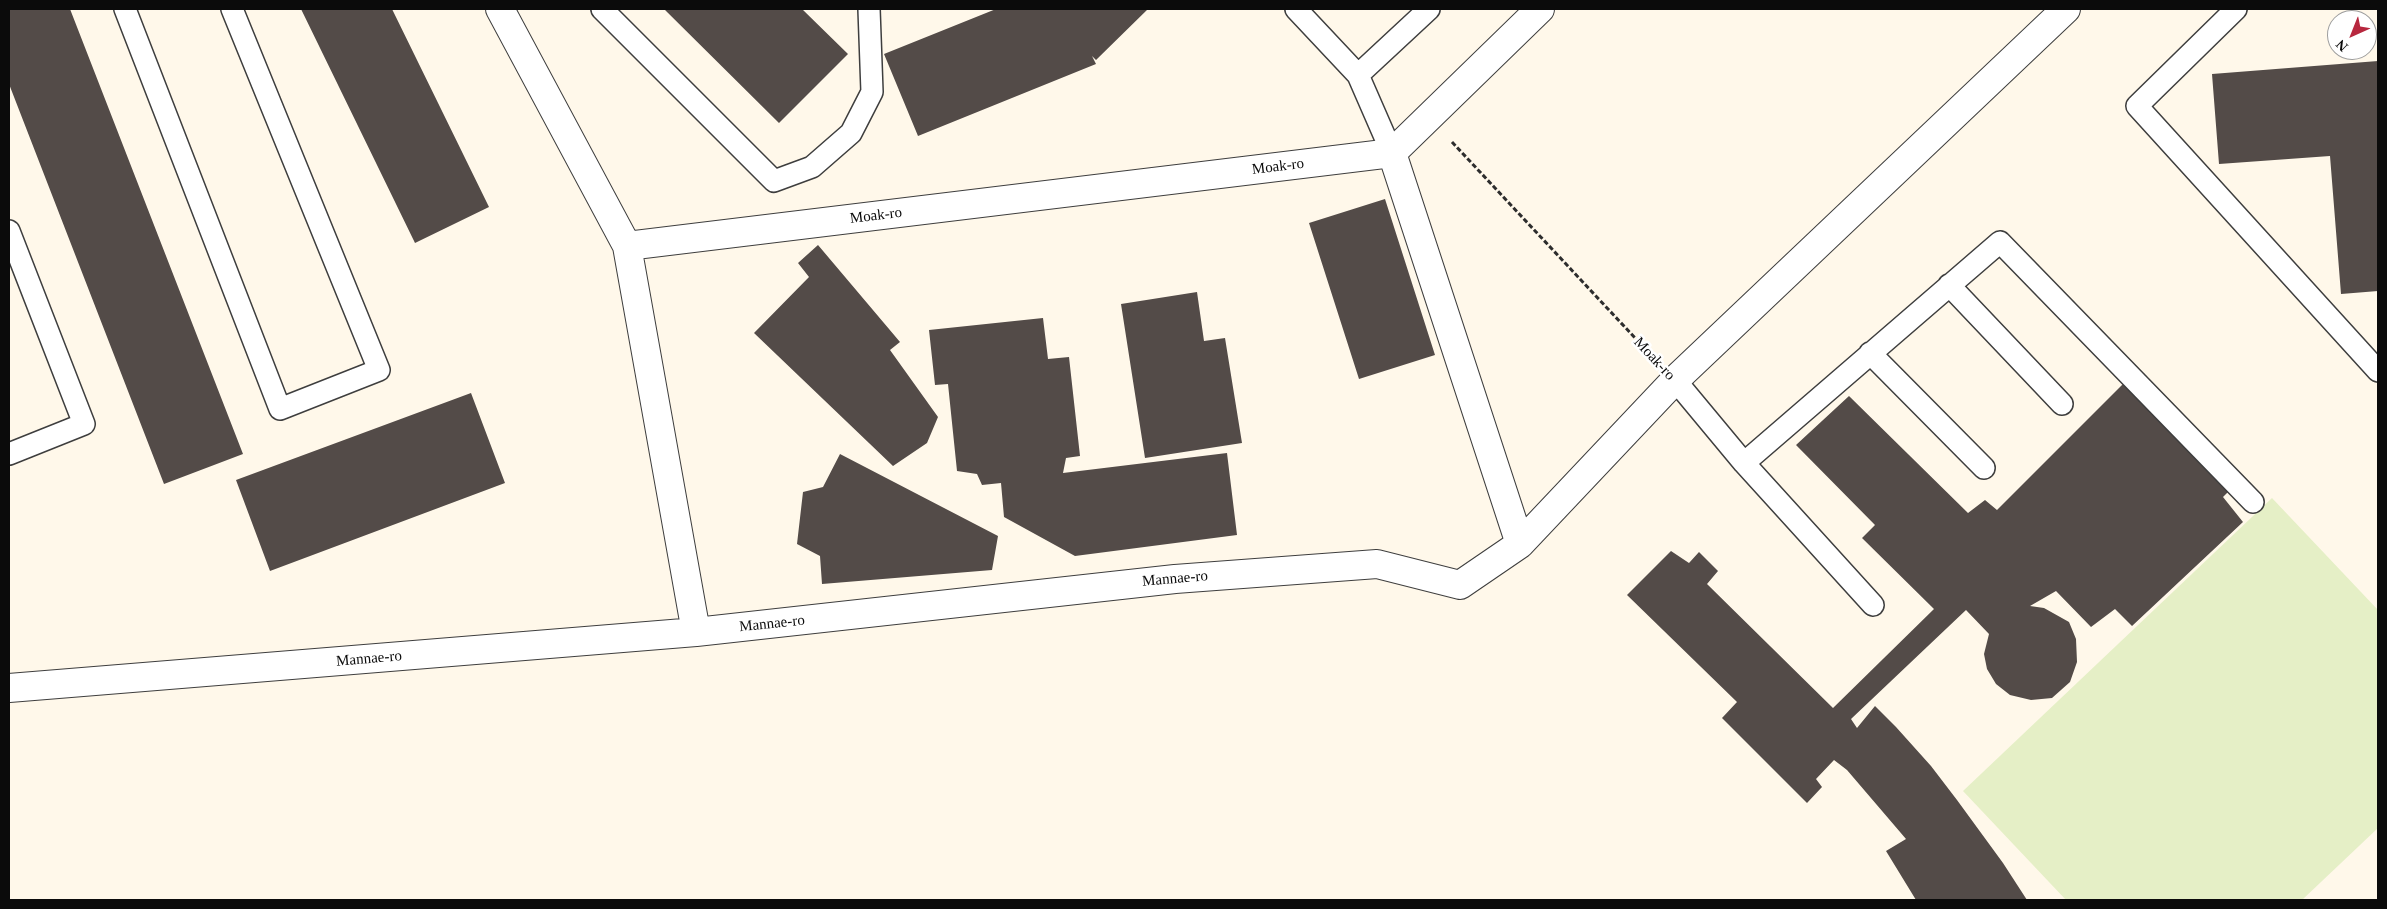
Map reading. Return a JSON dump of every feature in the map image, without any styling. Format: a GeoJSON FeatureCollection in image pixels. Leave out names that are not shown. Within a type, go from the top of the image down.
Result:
{"type":"FeatureCollection","features":[{"type":"Feature","properties":{"kind":"street"},"geometry":{"type":"LineString","coordinates":[[500,9],[627,246],[696,632]]}},
{"type":"Feature","properties":{"kind":"street"},"geometry":{"type":"LineString","coordinates":[[1520,544],[1392,153],[1540,9]]}},
{"type":"Feature","properties":{"kind":"street","name":"Mannae-ro"},"geometry":{"type":"LineString","coordinates":[[9,688],[696,632],[1175,578],[1377,564],[1460,585],[1520,544],[1675,380],[2066,9]]}},
{"type":"Feature","properties":{"kind":"street","name":"Moak-ro"},"geometry":{"type":"LineString","coordinates":[[627,246],[1392,153]]}},
{"type":"Feature","properties":{"kind":"lane"},"geometry":{"type":"LineString","coordinates":[[125,9],[280,409],[378,370],[232,9]]}},
{"type":"Feature","properties":{"kind":"lane"},"geometry":{"type":"LineString","coordinates":[[602,9],[774,182],[812,167],[851,133],[872,92],[869,9]]}},
{"type":"Feature","properties":{"kind":"lane"},"geometry":{"type":"LineString","coordinates":[[1296,9],[1358,75],[1392,153]]}},
{"type":"Feature","properties":{"kind":"lane"},"geometry":{"type":"LineString","coordinates":[[1358,75],[1429,9]]}},
{"type":"Feature","properties":{"kind":"lane"},"geometry":{"type":"LineString","coordinates":[[2236,9],[2137,106],[2378,371]]}},
{"type":"Feature","properties":{"kind":"lane"},"geometry":{"type":"LineString","coordinates":[[9,231],[84,424],[9,454]]}},
{"type":"Feature","properties":{"kind":"lane"},"geometry":{"type":"LineString","coordinates":[[1744,463],[2000,242],[2253,502]]}},
{"type":"Feature","properties":{"kind":"lane"},"geometry":{"type":"LineString","coordinates":[[1949,285],[2062,404]]}},
{"type":"Feature","properties":{"kind":"lane"},"geometry":{"type":"LineString","coordinates":[[1870,353],[1984,468]]}},
{"type":"Feature","properties":{"kind":"lane","name":"Moak-ro"},"geometry":{"type":"LineString","coordinates":[[1675,380],[1744,463],[1872,605]]}},
{"type":"Feature","properties":{"kind":"path","name":"Moak-ro"},"geometry":{"type":"LineString","coordinates":[[1429,118],[1675,380]]}},
{"type":"Feature","properties":{"kind":"green space"},"geometry":{"type":"Polygon","coordinates":[[[2272,498],[2378,610],[2378,828],[2302,900],[2066,900],[1963,791],[2272,498]]]}},
{"type":"Feature","properties":{"kind":"building"},"geometry":{"type":"Polygon","coordinates":[[[9,9],[70,9],[243,454],[164,484],[9,84],[9,9]]]}},
{"type":"Feature","properties":{"kind":"building"},"geometry":{"type":"Polygon","coordinates":[[[301,9],[392,9],[489,207],[415,243],[301,9]]]}},
{"type":"Feature","properties":{"kind":"building"},"geometry":{"type":"Polygon","coordinates":[[[664,9],[802,9],[848,54],[779,123],[664,9]]]}},
{"type":"Feature","properties":{"kind":"building"},"geometry":{"type":"Polygon","coordinates":[[[996,9],[1148,9],[1096,60],[1092,56],[1096,64],[918,136],[884,54],[996,9]]]}},
{"type":"Feature","properties":{"kind":"building"},"geometry":{"type":"Polygon","coordinates":[[[2378,61],[2378,291],[2341,294],[2330,156],[2219,164],[2212,74],[2378,61]]]}},
{"type":"Feature","properties":{"kind":"building"},"geometry":{"type":"Polygon","coordinates":[[[1385,199],[1435,355],[1359,379],[1309,223],[1385,199]]]}},
{"type":"Feature","properties":{"kind":"building"},"geometry":{"type":"Polygon","coordinates":[[[818,245],[900,342],[890,350],[938,417],[927,443],[893,466],[754,333],[809,277],[798,263],[818,245]]]}},
{"type":"Feature","properties":{"kind":"building"},"geometry":{"type":"Polygon","coordinates":[[[1197,292],[1204,341],[1225,338],[1242,443],[1145,458],[1121,304],[1197,292]]]}},
{"type":"Feature","properties":{"kind":"building"},"geometry":{"type":"Polygon","coordinates":[[[1043,318],[1048,359],[1069,357],[1080,456],[1066,458],[1063,473],[1227,453],[1237,535],[1075,556],[1004,517],[1001,483],[982,485],[977,474],[957,471],[948,384],[935,385],[929,330],[1043,318]]]}},
{"type":"Feature","properties":{"kind":"building"},"geometry":{"type":"Polygon","coordinates":[[[2126,381],[2231,489],[2223,497],[2243,522],[2132,626],[2115,609],[2091,627],[2056,591],[2030,606],[2044,608],[2069,622],[2076,639],[2077,662],[2070,682],[2052,698],[2031,700],[2010,695],[1996,684],[1987,669],[1984,654],[1989,634],[1966,610],[1851,719],[1857,728],[1875,706],[1896,727],[1931,766],[1957,800],[2003,863],[2027,900],[1916,900],[1886,851],[1906,839],[1847,770],[1834,760],[1816,779],[1822,787],[1807,803],[1722,718],[1737,702],[1627,595],[1671,551],[1689,563],[1699,552],[1718,571],[1707,584],[1833,708],[1934,609],[1862,538],[1875,525],[1796,445],[1849,396],[1968,513],[1985,500],[1997,510],[2126,381]]]}},
{"type":"Feature","properties":{"kind":"building"},"geometry":{"type":"Polygon","coordinates":[[[471,393],[505,483],[270,571],[236,480],[471,393]]]}},
{"type":"Feature","properties":{"kind":"building"},"geometry":{"type":"Polygon","coordinates":[[[840,454],[998,536],[992,570],[822,584],[820,556],[797,544],[803,492],[823,487],[840,454]]]}}]}
